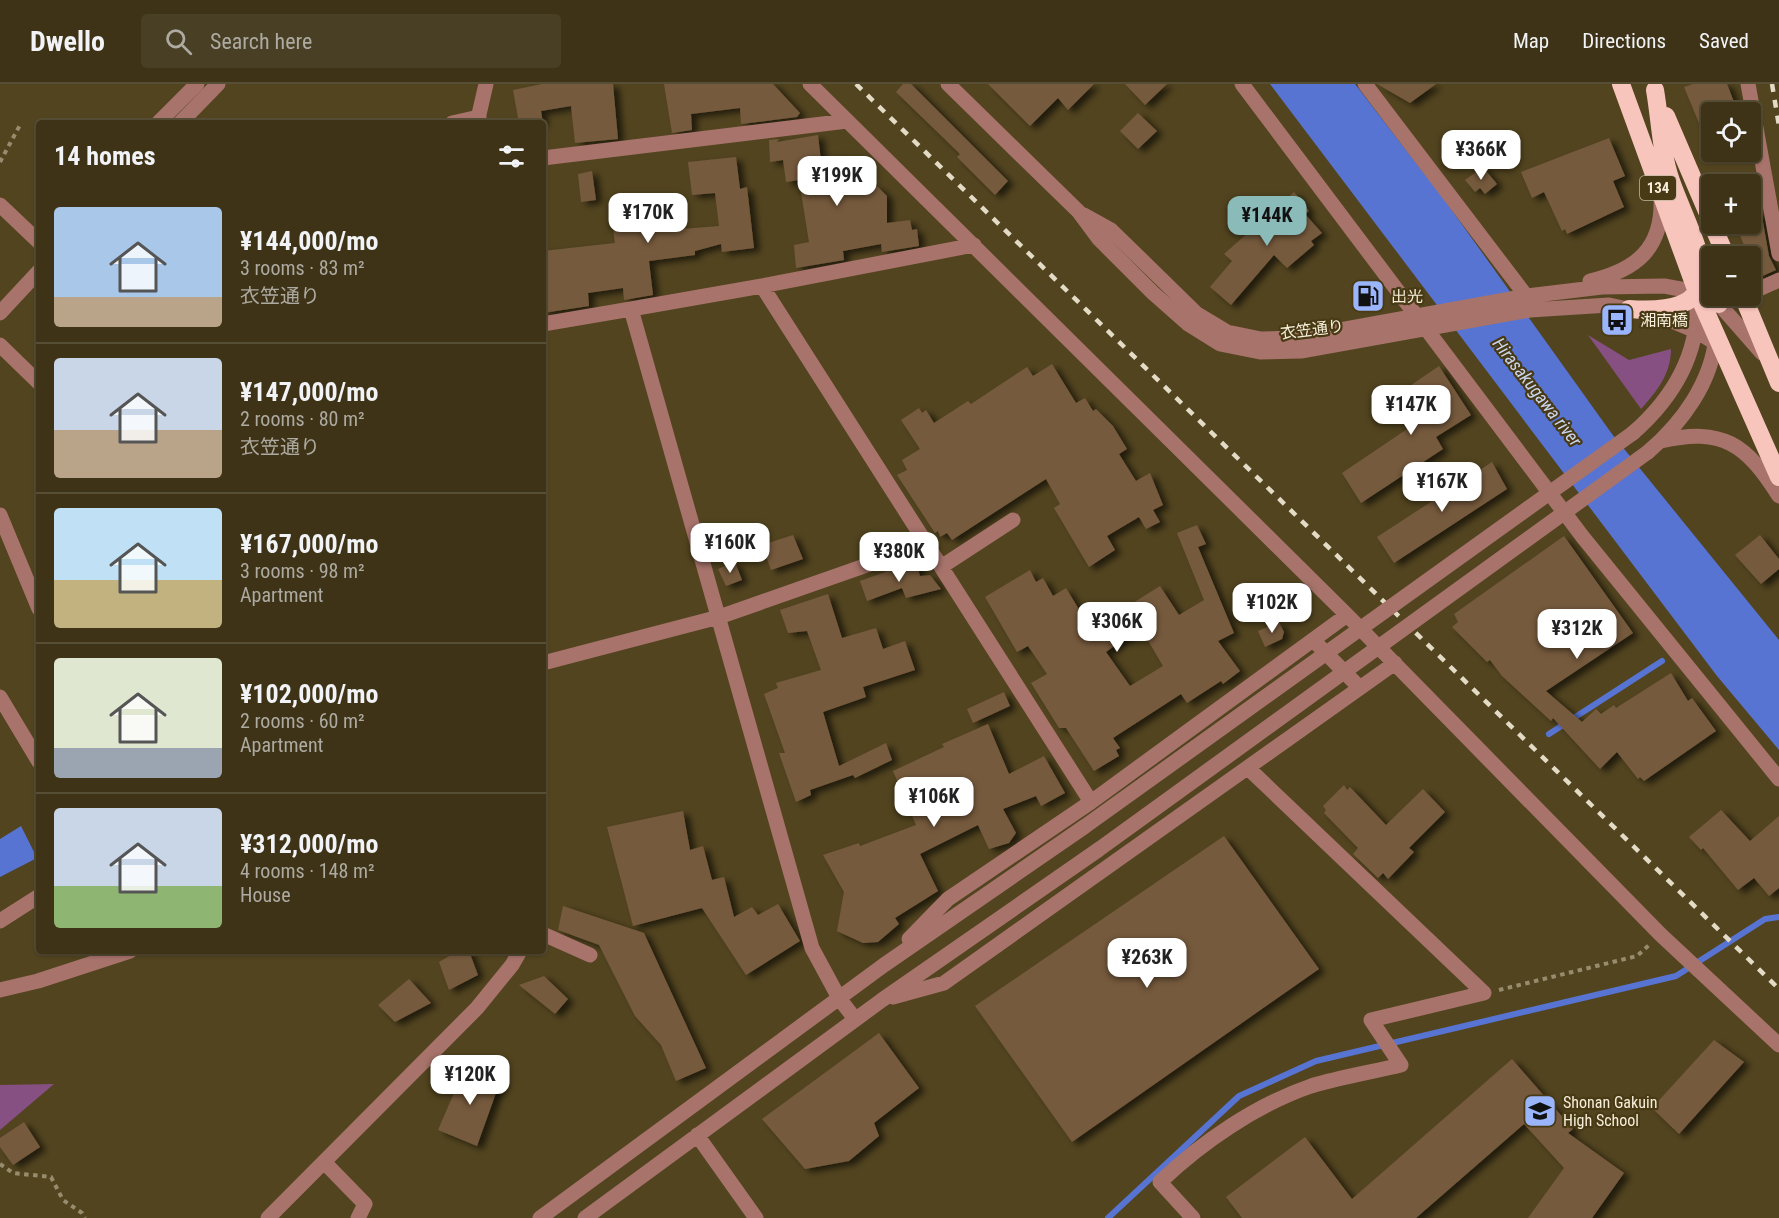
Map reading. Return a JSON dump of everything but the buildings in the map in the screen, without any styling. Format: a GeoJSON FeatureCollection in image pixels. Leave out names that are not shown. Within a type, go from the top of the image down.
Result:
{"type":"FeatureCollection","features":[{"type":"Feature","properties":{"kind":"highway","name":"134"},"geometry":{"type":"LineString","coordinates":[[1621,84],[1697,292],[1779,477]]}},
{"type":"Feature","properties":{"kind":"highway","name":"134"},"geometry":{"type":"LineString","coordinates":[[1654,87],[1701,197]]}},
{"type":"Feature","properties":{"kind":"highway"},"geometry":{"type":"LineString","coordinates":[[1654,87],[1680,174],[1709,246]]}},
{"type":"Feature","properties":{"kind":"highway"},"geometry":{"type":"LineString","coordinates":[[1629,309],[1664,308],[1683,303],[1697,292],[1702,280],[1703,265],[1670,179],[1654,87]]}},
{"type":"Feature","properties":{"kind":"highway"},"geometry":{"type":"LineString","coordinates":[[1750,306],[1778,381]]}},
{"type":"Feature","properties":{"kind":"street"},"geometry":{"type":"LineString","coordinates":[[161,120],[197,84]]}},
{"type":"Feature","properties":{"kind":"street"},"geometry":{"type":"LineString","coordinates":[[187,120],[218,84]]}},
{"type":"Feature","properties":{"kind":"street"},"geometry":{"type":"LineString","coordinates":[[478,120],[486,84]]}},
{"type":"Feature","properties":{"kind":"street"},"geometry":{"type":"LineString","coordinates":[[810,84],[1347,615],[1661,935],[1779,1045]]}},
{"type":"Feature","properties":{"kind":"street","name":"衣笠通り"},"geometry":{"type":"LineString","coordinates":[[948,84],[1079,212],[1111,230],[1189,307],[1227,332],[1261,339],[1296,338],[1427,322],[1529,301],[1635,285],[1701,293]]}},
{"type":"Feature","properties":{"kind":"street"},"geometry":{"type":"LineString","coordinates":[[1242,84],[1427,322],[1582,536],[1779,779]]}},
{"type":"Feature","properties":{"kind":"street"},"geometry":{"type":"LineString","coordinates":[[1365,84],[1529,301]]}},
{"type":"Feature","properties":{"kind":"street"},"geometry":{"type":"LineString","coordinates":[[1748,84],[1779,254]]}},
{"type":"Feature","properties":{"kind":"street"},"geometry":{"type":"LineString","coordinates":[[546,158],[847,121]]}},
{"type":"Feature","properties":{"kind":"street","name":"衣笠通り"},"geometry":{"type":"LineString","coordinates":[[1529,301],[1630,267],[1648,251],[1659,230],[1661,195]]}},
{"type":"Feature","properties":{"kind":"street"},"geometry":{"type":"LineString","coordinates":[[0,205],[36,239]]}},
{"type":"Feature","properties":{"kind":"street"},"geometry":{"type":"LineString","coordinates":[[546,323],[762,286],[974,245]]}},
{"type":"Feature","properties":{"kind":"street"},"geometry":{"type":"LineString","coordinates":[[0,313],[36,274]]}},
{"type":"Feature","properties":{"kind":"street"},"geometry":{"type":"LineString","coordinates":[[1761,288],[1779,280]]}},
{"type":"Feature","properties":{"kind":"street"},"geometry":{"type":"LineString","coordinates":[[762,286],[1091,802]]}},
{"type":"Feature","properties":{"kind":"street"},"geometry":{"type":"LineString","coordinates":[[540,1218],[884,964],[1084,827],[1634,433],[1678,381],[1689,357],[1696,331],[1697,292]]}},
{"type":"Feature","properties":{"kind":"street","name":"衣笠通り"},"geometry":{"type":"LineString","coordinates":[[1529,301],[1609,305],[1629,309],[1660,316],[1716,339]]}},
{"type":"Feature","properties":{"kind":"street"},"geometry":{"type":"LineString","coordinates":[[585,1218],[855,1019],[1098,850],[1648,452],[1661,441],[1696,395],[1710,364],[1716,339],[1718,306]]}},
{"type":"Feature","properties":{"kind":"street","name":"衣笠通り"},"geometry":{"type":"LineString","coordinates":[[1725,306],[1761,352],[1778,381]]}},
{"type":"Feature","properties":{"kind":"street"},"geometry":{"type":"LineString","coordinates":[[631,309],[812,948],[838,998],[855,1019]]}},
{"type":"Feature","properties":{"kind":"street"},"geometry":{"type":"LineString","coordinates":[[0,345],[36,380]]}},
{"type":"Feature","properties":{"kind":"street"},"geometry":{"type":"LineString","coordinates":[[1661,441],[1684,436],[1725,439],[1750,457],[1779,496]]}},
{"type":"Feature","properties":{"kind":"street"},"geometry":{"type":"LineString","coordinates":[[0,515],[36,602]]}},
{"type":"Feature","properties":{"kind":"street"},"geometry":{"type":"LineString","coordinates":[[941,567],[1013,520]]}},
{"type":"Feature","properties":{"kind":"street"},"geometry":{"type":"LineString","coordinates":[[546,662],[719,617],[927,544]]}},
{"type":"Feature","properties":{"kind":"street"},"geometry":{"type":"LineString","coordinates":[[884,964],[948,898],[1091,802],[1347,615]]}},
{"type":"Feature","properties":{"kind":"street"},"geometry":{"type":"LineString","coordinates":[[1313,639],[1360,688]]}},
{"type":"Feature","properties":{"kind":"street"},"geometry":{"type":"LineString","coordinates":[[882,1000],[944,983],[1249,769],[1395,663]]}},
{"type":"Feature","properties":{"kind":"street"},"geometry":{"type":"LineString","coordinates":[[0,697],[36,757]]}},
{"type":"Feature","properties":{"kind":"street"},"geometry":{"type":"LineString","coordinates":[[1249,769],[1484,993]]}},
{"type":"Feature","properties":{"kind":"street"},"geometry":{"type":"LineString","coordinates":[[0,921],[36,898]]}},
{"type":"Feature","properties":{"kind":"street"},"geometry":{"type":"LineString","coordinates":[[546,935],[590,955]]}},
{"type":"Feature","properties":{"kind":"street"},"geometry":{"type":"LineString","coordinates":[[0,990],[120,954]]}},
{"type":"Feature","properties":{"kind":"street"},"geometry":{"type":"LineString","coordinates":[[268,1218],[477,1008],[518,954]]}},
{"type":"Feature","properties":{"kind":"street"},"geometry":{"type":"LineString","coordinates":[[1193,1218],[1160,1182],[1185,1158],[1255,1112],[1311,1086],[1401,1065],[1371,1020],[1484,993]]}},
{"type":"Feature","properties":{"kind":"street"},"geometry":{"type":"LineString","coordinates":[[697,1135],[756,1218]]}},
{"type":"Feature","properties":{"kind":"street"},"geometry":{"type":"LineString","coordinates":[[324,1162],[365,1204],[358,1218]]}},
{"type":"Feature","properties":{"kind":"path"},"geometry":{"type":"LineString","coordinates":[[0,162],[20,125]]}},
{"type":"Feature","properties":{"kind":"path"},"geometry":{"type":"LineString","coordinates":[[1484,993],[1636,956],[1661,935]]}},
{"type":"Feature","properties":{"kind":"path"},"geometry":{"type":"LineString","coordinates":[[0,1164],[13,1173],[51,1178],[63,1200],[82,1213],[85,1218]]}},
{"type":"Feature","properties":{"kind":"shaded area"},"geometry":{"type":"Polygon","coordinates":[[[1588,335],[1629,360],[1671,349],[1666,374],[1658,389],[1641,409],[1588,335]]]}},
{"type":"Feature","properties":{"kind":"shaded area"},"geometry":{"type":"Polygon","coordinates":[[[54,1084],[0,1130],[0,1085],[54,1084]]]}},
{"type":"Feature","properties":{"kind":"water","name":"Hirasakugawa river"},"geometry":{"type":"Polygon","coordinates":[[[1270,84],[1355,84],[1443,198],[1612,434],[1779,640],[1779,750],[1717,676],[1270,84]]]}},
{"type":"Feature","properties":{"kind":"water"},"geometry":{"type":"Polygon","coordinates":[[[21,826],[36,859],[0,877],[0,839],[21,826]]]}},
{"type":"Feature","properties":{"kind":"waterway"},"geometry":{"type":"LineString","coordinates":[[1549,734],[1662,661]]}},
{"type":"Feature","properties":{"kind":"waterway"},"geometry":{"type":"LineString","coordinates":[[1108,1218],[1239,1096],[1316,1061],[1676,976],[1765,919],[1779,917]]}},
{"type":"Feature","properties":{"kind":"railway"},"geometry":{"type":"LineString","coordinates":[[856,84],[1779,989]]}},
{"type":"Feature","properties":{"kind":"railway"},"geometry":{"type":"LineString","coordinates":[[1772,84],[1779,126]]}},
{"type":"Feature","properties":{"kind":"place","name":"出光"},"geometry":{"type":"Point","coordinates":[1368,296]}},
{"type":"Feature","properties":{"kind":"place","name":"湘南橋"},"geometry":{"type":"Point","coordinates":[1617,320]}},
{"type":"Feature","properties":{"kind":"place","name":"Shonan Gakuin High School"},"geometry":{"type":"Point","coordinates":[1540,1111]}}]}
